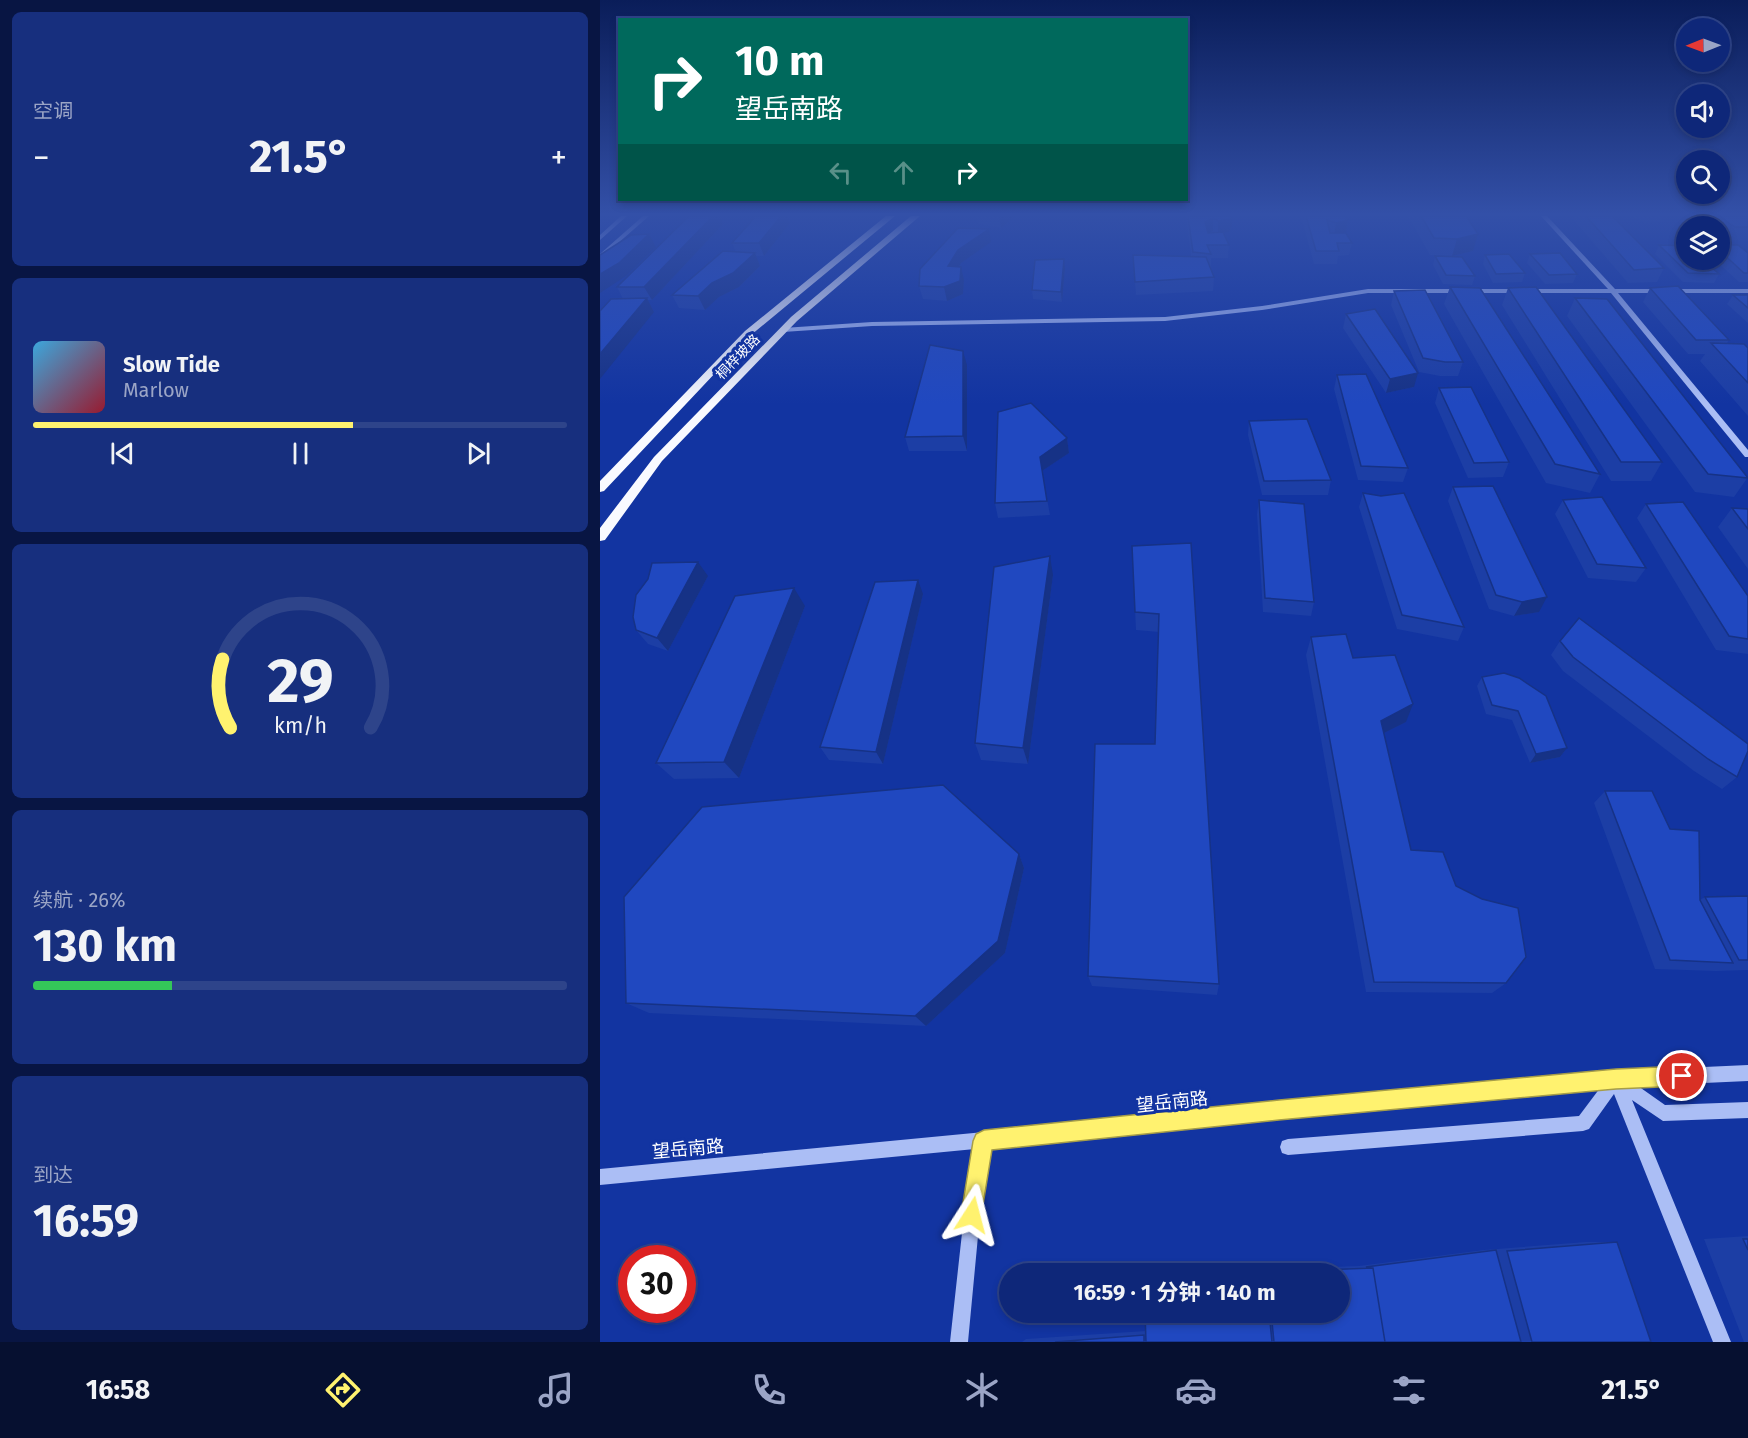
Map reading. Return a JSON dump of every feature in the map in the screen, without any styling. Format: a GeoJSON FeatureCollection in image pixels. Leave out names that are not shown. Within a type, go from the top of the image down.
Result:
{"type":"FeatureCollection","features":[{"type":"Feature","properties":{"kind":"main road","name":"桐梓坡路"},"geometry":{"type":"LineString","coordinates":[[600,488],[748,333],[814,279]]}},
{"type":"Feature","properties":{"kind":"main road","name":"桐梓坡路"},"geometry":{"type":"LineString","coordinates":[[600,537],[658,459],[783,330],[842,279]]}},
{"type":"Feature","properties":{"kind":"street"},"geometry":{"type":"LineString","coordinates":[[1602,279],[1748,455]]}},
{"type":"Feature","properties":{"kind":"street"},"geometry":{"type":"LineString","coordinates":[[783,330],[872,324],[1165,319],[1262,308],[1368,291],[1748,291]]}},
{"type":"Feature","properties":{"kind":"street","name":"望岳南路"},"geometry":{"type":"LineString","coordinates":[[600,1177],[1616,1079],[1748,1073]]}},
{"type":"Feature","properties":{"kind":"street"},"geometry":{"type":"LineString","coordinates":[[1616,1079],[1663,1113],[1748,1110]]}},
{"type":"Feature","properties":{"kind":"street"},"geometry":{"type":"LineString","coordinates":[[1288,1147],[1583,1123],[1616,1079]]}},
{"type":"Feature","properties":{"kind":"street"},"geometry":{"type":"LineString","coordinates":[[1616,1079],[1722,1342]]}},
{"type":"Feature","properties":{"kind":"street"},"geometry":{"type":"LineString","coordinates":[[959,1342],[972,1215],[984,1141]]}},
{"type":"Feature","properties":{"kind":"building"},"geometry":{"type":"Polygon","coordinates":[[[625,279],[652,279],[644,287],[617,287],[625,279]]]}},
{"type":"Feature","properties":{"kind":"building"},"geometry":{"type":"Polygon","coordinates":[[[691,279],[721,279],[712,283],[698,296],[672,295],[691,279]]]}},
{"type":"Feature","properties":{"kind":"building"},"geometry":{"type":"Polygon","coordinates":[[[919,279],[960,279],[960,281],[944,287],[919,286],[919,279]]]}},
{"type":"Feature","properties":{"kind":"building"},"geometry":{"type":"Polygon","coordinates":[[[1033,279],[1062,279],[1061,292],[1032,290],[1033,279]]]}},
{"type":"Feature","properties":{"kind":"building"},"geometry":{"type":"Polygon","coordinates":[[[1135,279],[1188,279],[1135,282],[1135,279]]]}},
{"type":"Feature","properties":{"kind":"building"},"geometry":{"type":"Polygon","coordinates":[[[1678,286],[1729,340],[1696,340],[1650,288],[1678,286]]]}},
{"type":"Feature","properties":{"kind":"building"},"geometry":{"type":"Polygon","coordinates":[[[1450,287],[1480,288],[1600,474],[1555,464],[1450,287]]]}},
{"type":"Feature","properties":{"kind":"building"},"geometry":{"type":"Polygon","coordinates":[[[1536,287],[1662,462],[1621,462],[1508,288],[1536,287]]]}},
{"type":"Feature","properties":{"kind":"building"},"geometry":{"type":"Polygon","coordinates":[[[1425,290],[1463,362],[1423,358],[1394,291],[1425,290]]]}},
{"type":"Feature","properties":{"kind":"building"},"geometry":{"type":"Polygon","coordinates":[[[1733,295],[1748,295],[1748,308],[1733,295]]]}},
{"type":"Feature","properties":{"kind":"building"},"geometry":{"type":"Polygon","coordinates":[[[647,298],[600,354],[600,311],[611,299],[647,298]]]}},
{"type":"Feature","properties":{"kind":"building"},"geometry":{"type":"Polygon","coordinates":[[[1575,298],[1607,299],[1748,478],[1708,474],[1575,298]]]}},
{"type":"Feature","properties":{"kind":"building"},"geometry":{"type":"Polygon","coordinates":[[[1375,309],[1418,373],[1390,379],[1346,314],[1375,309]]]}},
{"type":"Feature","properties":{"kind":"building"},"geometry":{"type":"Polygon","coordinates":[[[1711,343],[1744,344],[1748,348],[1748,383],[1711,343]]]}},
{"type":"Feature","properties":{"kind":"building"},"geometry":{"type":"Polygon","coordinates":[[[930,345],[963,351],[963,436],[905,437],[930,345]]]}},
{"type":"Feature","properties":{"kind":"building"},"geometry":{"type":"Polygon","coordinates":[[[1366,374],[1408,468],[1361,466],[1337,375],[1366,374]]]}},
{"type":"Feature","properties":{"kind":"building"},"geometry":{"type":"Polygon","coordinates":[[[1471,387],[1509,462],[1474,463],[1439,388],[1471,387]]]}},
{"type":"Feature","properties":{"kind":"building"},"geometry":{"type":"Polygon","coordinates":[[[1031,403],[1067,438],[1040,457],[1047,501],[995,503],[998,412],[1031,403]]]}},
{"type":"Feature","properties":{"kind":"building"},"geometry":{"type":"Polygon","coordinates":[[[1307,419],[1331,480],[1264,481],[1249,421],[1307,419]]]}},
{"type":"Feature","properties":{"kind":"building"},"geometry":{"type":"Polygon","coordinates":[[[1493,486],[1547,597],[1522,602],[1496,595],[1453,487],[1493,486]]]}},
{"type":"Feature","properties":{"kind":"building"},"geometry":{"type":"Polygon","coordinates":[[[1363,493],[1381,496],[1404,493],[1464,627],[1402,615],[1363,493]]]}},
{"type":"Feature","properties":{"kind":"building"},"geometry":{"type":"Polygon","coordinates":[[[1602,497],[1646,568],[1597,564],[1563,500],[1602,497]]]}},
{"type":"Feature","properties":{"kind":"building"},"geometry":{"type":"Polygon","coordinates":[[[1259,500],[1304,504],[1314,602],[1265,598],[1259,500]]]}},
{"type":"Feature","properties":{"kind":"building"},"geometry":{"type":"Polygon","coordinates":[[[1683,502],[1748,596],[1748,639],[1729,636],[1646,504],[1683,502]]]}},
{"type":"Feature","properties":{"kind":"building"},"geometry":{"type":"Polygon","coordinates":[[[1732,508],[1748,509],[1748,529],[1732,508]]]}},
{"type":"Feature","properties":{"kind":"building"},"geometry":{"type":"Polygon","coordinates":[[[1191,543],[1219,984],[1088,976],[1095,744],[1155,744],[1159,614],[1135,612],[1132,546],[1191,543]]]}},
{"type":"Feature","properties":{"kind":"building"},"geometry":{"type":"Polygon","coordinates":[[[1050,556],[1023,748],[975,743],[994,567],[1050,556]]]}},
{"type":"Feature","properties":{"kind":"building"},"geometry":{"type":"Polygon","coordinates":[[[698,562],[657,638],[636,630],[633,617],[636,595],[648,579],[652,563],[698,562]]]}},
{"type":"Feature","properties":{"kind":"building"},"geometry":{"type":"Polygon","coordinates":[[[918,580],[876,752],[820,747],[875,582],[918,580]]]}},
{"type":"Feature","properties":{"kind":"building"},"geometry":{"type":"Polygon","coordinates":[[[794,588],[724,762],[656,763],[735,596],[794,588]]]}},
{"type":"Feature","properties":{"kind":"building"},"geometry":{"type":"Polygon","coordinates":[[[1579,618],[1748,744],[1748,751],[1737,777],[1708,759],[1573,657],[1560,641],[1579,618]]]}},
{"type":"Feature","properties":{"kind":"building"},"geometry":{"type":"Polygon","coordinates":[[[1346,634],[1353,658],[1395,655],[1413,704],[1381,721],[1411,850],[1443,852],[1456,886],[1482,899],[1518,908],[1526,957],[1506,983],[1374,982],[1311,637],[1346,634]]]}},
{"type":"Feature","properties":{"kind":"building"},"geometry":{"type":"Polygon","coordinates":[[[1504,673],[1519,678],[1546,696],[1567,748],[1536,754],[1518,711],[1492,705],[1482,677],[1504,673]]]}},
{"type":"Feature","properties":{"kind":"building"},"geometry":{"type":"Polygon","coordinates":[[[943,785],[1019,854],[998,941],[915,1016],[626,1003],[624,897],[702,807],[943,785]]]}},
{"type":"Feature","properties":{"kind":"building"},"geometry":{"type":"Polygon","coordinates":[[[1605,791],[1652,791],[1670,829],[1699,831],[1700,900],[1733,963],[1670,960],[1605,791]]]}},
{"type":"Feature","properties":{"kind":"building"},"geometry":{"type":"Polygon","coordinates":[[[1748,896],[1748,960],[1739,960],[1705,897],[1748,896]]]}},
{"type":"Feature","properties":{"kind":"building"},"geometry":{"type":"Polygon","coordinates":[[[1743,1239],[1748,1239],[1748,1250],[1743,1239]]]}},
{"type":"Feature","properties":{"kind":"building"},"geometry":{"type":"Polygon","coordinates":[[[1617,1242],[1651,1342],[1532,1342],[1507,1251],[1617,1242]]]}},
{"type":"Feature","properties":{"kind":"building"},"geometry":{"type":"Polygon","coordinates":[[[1496,1250],[1521,1342],[1385,1342],[1373,1268],[1366,1267],[1496,1250]]]}},
{"type":"Feature","properties":{"kind":"building"},"geometry":{"type":"Polygon","coordinates":[[[1373,1268],[1385,1342],[1274,1342],[1272,1323],[1350,1323],[1350,1269],[1373,1268]]]}},
{"type":"Feature","properties":{"kind":"building"},"geometry":{"type":"Polygon","coordinates":[[[1145,1323],[1270,1323],[1272,1342],[1146,1342],[1145,1323]]]}},
{"type":"Feature","properties":{"kind":"building"},"geometry":{"type":"Polygon","coordinates":[[[1144,1335],[1144,1342],[1055,1342],[1144,1335]]]}},
{"type":"Feature","properties":{"kind":"route"},"geometry":{"type":"LineString","coordinates":[[972,1215],[984,1141],[1279,1110],[1616,1079],[1682,1076]]}}]}
